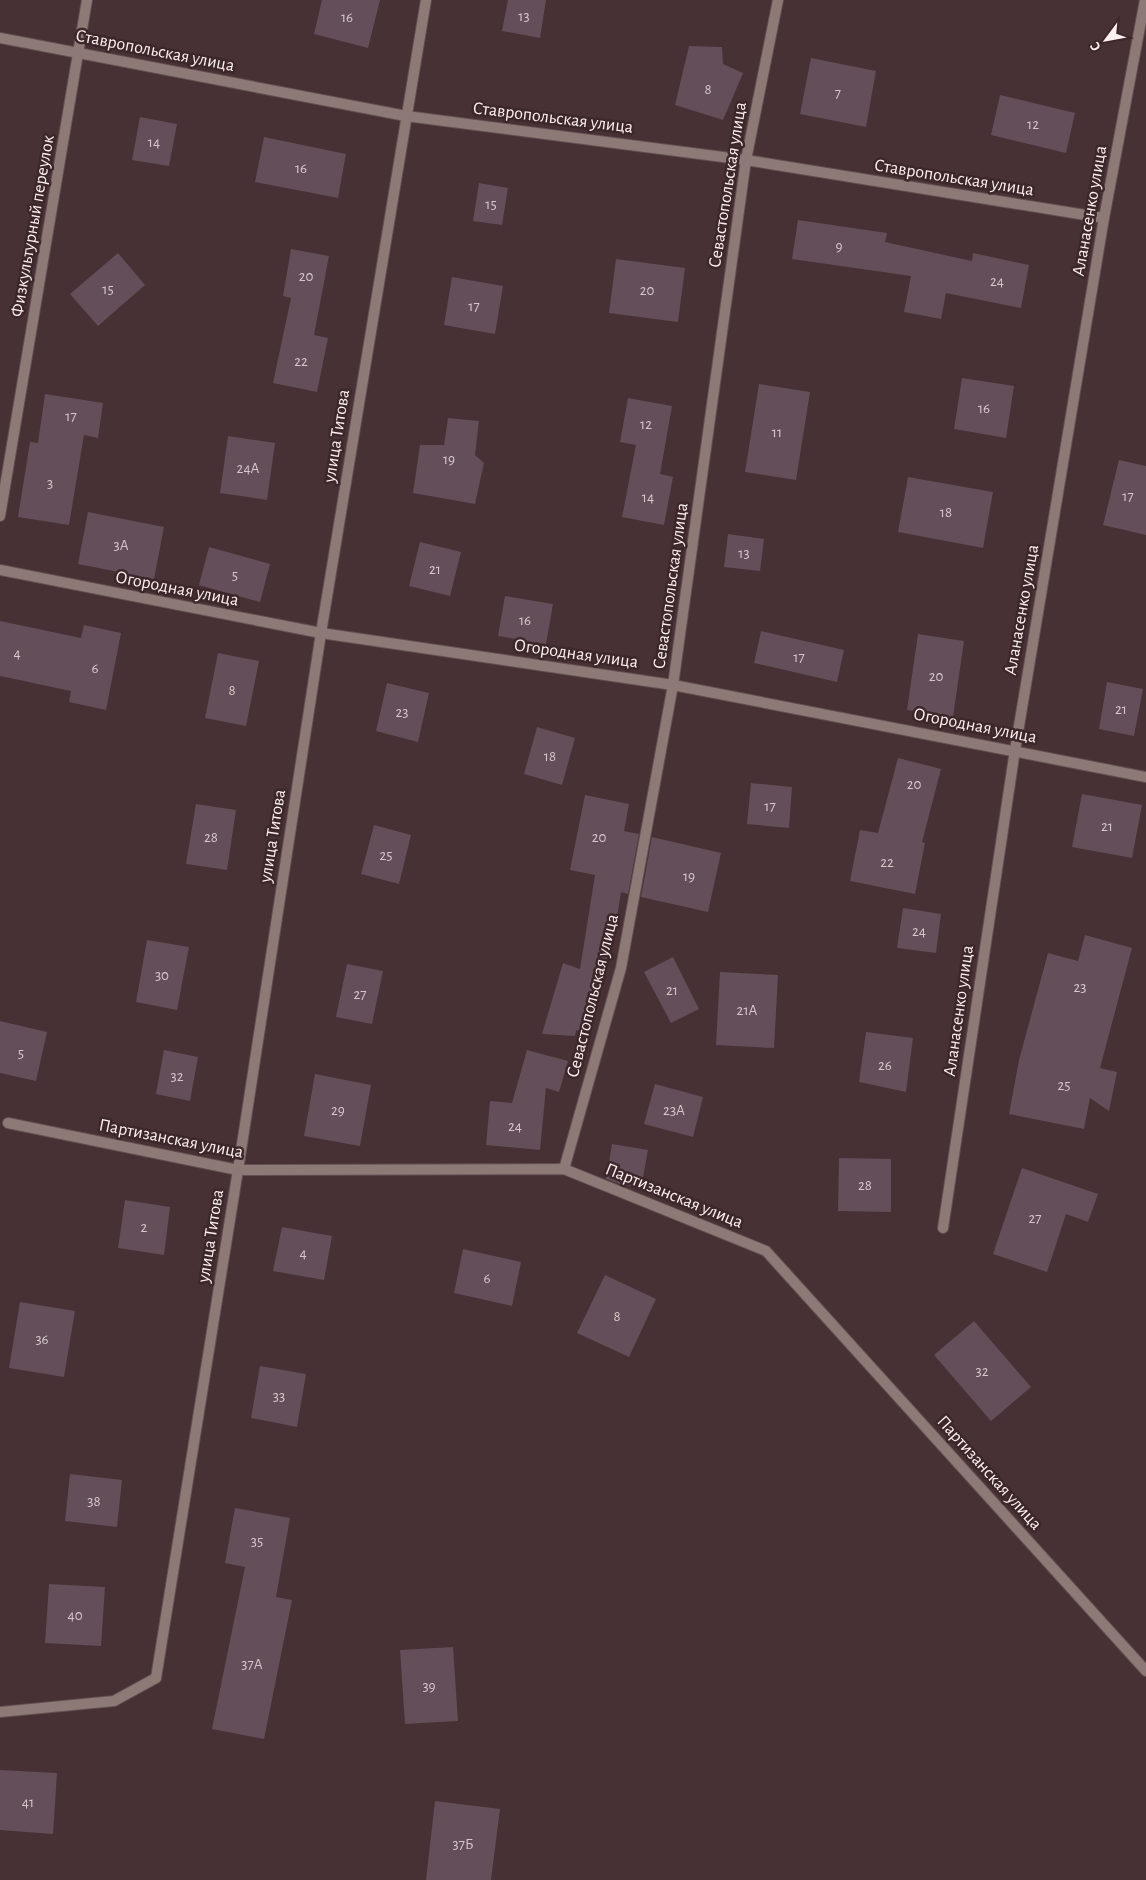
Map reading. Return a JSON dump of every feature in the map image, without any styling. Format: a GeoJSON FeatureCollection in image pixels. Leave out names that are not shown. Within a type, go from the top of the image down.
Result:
{"type":"FeatureCollection","features":[{"type":"Feature","properties":{"kind":"street","name":"Физкультурный переулок"},"geometry":{"type":"LineString","coordinates":[[0,516],[80,53],[87,0]]}},
{"type":"Feature","properties":{"kind":"street","name":"улица Титова"},"geometry":{"type":"LineString","coordinates":[[0,1712],[114,1701],[156,1678],[238,1170],[321,633],[426,0]]}},
{"type":"Feature","properties":{"kind":"street","name":"Севастопольская улица"},"geometry":{"type":"LineString","coordinates":[[564,1169],[621,968],[673,685],[746,160],[778,0]]}},
{"type":"Feature","properties":{"kind":"street","name":"Аланасенко улица"},"geometry":{"type":"LineString","coordinates":[[943,1228],[1015,750],[1104,218],[1145,0]]}},
{"type":"Feature","properties":{"kind":"street","name":"Ставропольская улица"},"geometry":{"type":"LineString","coordinates":[[0,38],[406,116],[746,160],[1104,218]]}},
{"type":"Feature","properties":{"kind":"street","name":"Огородная улица"},"geometry":{"type":"LineString","coordinates":[[0,570],[321,633],[673,685],[1146,777]]}},
{"type":"Feature","properties":{"kind":"street","name":"Партизанская улица"},"geometry":{"type":"LineString","coordinates":[[8,1123],[238,1170],[564,1169],[766,1251],[1146,1671]]}},
{"type":"Feature","properties":{"kind":"building"},"geometry":{"type":"Polygon","coordinates":[[[322,0],[380,0],[368,48],[314,34],[322,0]]]}},
{"type":"Feature","properties":{"kind":"building"},"geometry":{"type":"Polygon","coordinates":[[[508,0],[546,0],[540,38],[502,31],[508,0]]]}},
{"type":"Feature","properties":{"kind":"building"},"geometry":{"type":"Polygon","coordinates":[[[689,46],[722,47],[723,64],[743,73],[723,120],[675,105],[689,46]]]}},
{"type":"Feature","properties":{"kind":"building"},"geometry":{"type":"Polygon","coordinates":[[[811,58],[876,71],[866,127],[800,114],[811,58]]]}},
{"type":"Feature","properties":{"kind":"building"},"geometry":{"type":"Polygon","coordinates":[[[1000,95],[1075,113],[1066,153],[991,135],[1000,95]]]}},
{"type":"Feature","properties":{"kind":"building"},"geometry":{"type":"Polygon","coordinates":[[[140,117],[177,124],[169,166],[132,160],[140,117]]]}},
{"type":"Feature","properties":{"kind":"building"},"geometry":{"type":"Polygon","coordinates":[[[264,137],[346,154],[338,198],[255,182],[264,137]]]}},
{"type":"Feature","properties":{"kind":"building"},"geometry":{"type":"Polygon","coordinates":[[[479,183],[508,188],[502,225],[473,221],[479,183]]]}},
{"type":"Feature","properties":{"kind":"building"},"geometry":{"type":"Polygon","coordinates":[[[798,220],[887,233],[885,242],[972,261],[973,253],[1029,265],[1021,308],[946,293],[941,319],[904,312],[911,276],[792,259],[798,220]]]}},
{"type":"Feature","properties":{"kind":"building"},"geometry":{"type":"Polygon","coordinates":[[[291,249],[329,256],[314,335],[328,338],[317,392],[273,383],[291,298],[283,296],[291,249]]]}},
{"type":"Feature","properties":{"kind":"building"},"geometry":{"type":"Polygon","coordinates":[[[118,253],[145,285],[98,326],[70,294],[118,253]]]}},
{"type":"Feature","properties":{"kind":"building"},"geometry":{"type":"Polygon","coordinates":[[[616,259],[685,268],[678,322],[609,313],[616,259]]]}},
{"type":"Feature","properties":{"kind":"building"},"geometry":{"type":"Polygon","coordinates":[[[452,277],[503,286],[495,334],[444,325],[452,277]]]}},
{"type":"Feature","properties":{"kind":"building"},"geometry":{"type":"Polygon","coordinates":[[[962,378],[1014,386],[1006,438],[954,429],[962,378]]]}},
{"type":"Feature","properties":{"kind":"building"},"geometry":{"type":"Polygon","coordinates":[[[759,384],[810,392],[796,480],[745,472],[759,384]]]}},
{"type":"Feature","properties":{"kind":"building"},"geometry":{"type":"Polygon","coordinates":[[[45,394],[103,403],[98,438],[84,435],[69,525],[18,517],[30,442],[38,443],[45,394]]]}},
{"type":"Feature","properties":{"kind":"building"},"geometry":{"type":"Polygon","coordinates":[[[628,398],[672,406],[660,474],[673,477],[664,525],[622,517],[636,445],[620,442],[628,398]]]}},
{"type":"Feature","properties":{"kind":"building"},"geometry":{"type":"Polygon","coordinates":[[[448,418],[479,421],[475,455],[484,463],[475,504],[413,493],[420,445],[444,445],[448,418]]]}},
{"type":"Feature","properties":{"kind":"building"},"geometry":{"type":"Polygon","coordinates":[[[228,436],[275,443],[267,500],[220,493],[228,436]]]}},
{"type":"Feature","properties":{"kind":"building"},"geometry":{"type":"Polygon","coordinates":[[[1119,460],[1146,466],[1146,535],[1103,525],[1119,460]]]}},
{"type":"Feature","properties":{"kind":"building"},"geometry":{"type":"Polygon","coordinates":[[[908,477],[993,492],[983,548],[898,532],[908,477]]]}},
{"type":"Feature","properties":{"kind":"building"},"geometry":{"type":"Polygon","coordinates":[[[88,512],[164,527],[154,579],[78,564],[88,512]]]}},
{"type":"Feature","properties":{"kind":"building"},"geometry":{"type":"Polygon","coordinates":[[[728,534],[764,539],[760,571],[724,567],[728,534]]]}},
{"type":"Feature","properties":{"kind":"building"},"geometry":{"type":"Polygon","coordinates":[[[420,542],[461,552],[450,596],[409,586],[420,542]]]}},
{"type":"Feature","properties":{"kind":"building"},"geometry":{"type":"Polygon","coordinates":[[[209,547],[270,564],[260,602],[199,585],[209,547]]]}},
{"type":"Feature","properties":{"kind":"building"},"geometry":{"type":"Polygon","coordinates":[[[505,596],[553,604],[546,644],[498,636],[505,596]]]}},
{"type":"Feature","properties":{"kind":"building"},"geometry":{"type":"Polygon","coordinates":[[[0,621],[81,638],[84,625],[121,633],[106,710],[69,702],[71,691],[0,676],[0,621]]]}},
{"type":"Feature","properties":{"kind":"building"},"geometry":{"type":"Polygon","coordinates":[[[761,631],[844,650],[837,682],[754,663],[761,631]]]}},
{"type":"Feature","properties":{"kind":"building"},"geometry":{"type":"Polygon","coordinates":[[[918,634],[964,641],[953,717],[907,710],[918,634]]]}},
{"type":"Feature","properties":{"kind":"building"},"geometry":{"type":"Polygon","coordinates":[[[218,653],[259,661],[246,726],[205,718],[218,653]]]}},
{"type":"Feature","properties":{"kind":"building"},"geometry":{"type":"Polygon","coordinates":[[[1107,682],[1143,689],[1134,736],[1099,729],[1107,682]]]}},
{"type":"Feature","properties":{"kind":"building"},"geometry":{"type":"Polygon","coordinates":[[[387,683],[429,693],[418,742],[376,731],[387,683]]]}},
{"type":"Feature","properties":{"kind":"building"},"geometry":{"type":"Polygon","coordinates":[[[537,727],[575,738],[562,785],[524,774],[537,727]]]}},
{"type":"Feature","properties":{"kind":"building"},"geometry":{"type":"Polygon","coordinates":[[[898,758],[941,769],[922,842],[925,843],[915,894],[850,881],[860,830],[878,833],[898,758]]]}},
{"type":"Feature","properties":{"kind":"building"},"geometry":{"type":"Polygon","coordinates":[[[751,783],[792,787],[789,828],[747,824],[751,783]]]}},
{"type":"Feature","properties":{"kind":"building"},"geometry":{"type":"Polygon","coordinates":[[[1082,794],[1142,805],[1132,858],[1072,847],[1082,794]]]}},
{"type":"Feature","properties":{"kind":"building"},"geometry":{"type":"Polygon","coordinates":[[[585,795],[629,804],[624,831],[639,834],[628,894],[621,892],[615,930],[584,1033],[576,1030],[575,1036],[542,1034],[563,963],[580,969],[595,875],[570,870],[585,795]]]}},
{"type":"Feature","properties":{"kind":"building"},"geometry":{"type":"Polygon","coordinates":[[[196,804],[236,810],[227,870],[186,864],[196,804]]]}},
{"type":"Feature","properties":{"kind":"building"},"geometry":{"type":"Polygon","coordinates":[[[374,825],[411,835],[399,884],[361,874],[374,825]]]}},
{"type":"Feature","properties":{"kind":"building"},"geometry":{"type":"Polygon","coordinates":[[[652,837],[721,853],[708,912],[641,897],[652,837]]]}},
{"type":"Feature","properties":{"kind":"building"},"geometry":{"type":"Polygon","coordinates":[[[903,908],[941,914],[936,953],[897,948],[903,908]]]}},
{"type":"Feature","properties":{"kind":"building"},"geometry":{"type":"Polygon","coordinates":[[[1085,935],[1132,948],[1100,1068],[1117,1072],[1109,1111],[1090,1098],[1084,1129],[1009,1114],[1019,1060],[1048,953],[1078,961],[1085,935]]]}},
{"type":"Feature","properties":{"kind":"building"},"geometry":{"type":"Polygon","coordinates":[[[147,940],[189,947],[177,1010],[136,1002],[147,940]]]}},
{"type":"Feature","properties":{"kind":"building"},"geometry":{"type":"Polygon","coordinates":[[[673,957],[699,1009],[671,1023],[644,972],[673,957]]]}},
{"type":"Feature","properties":{"kind":"building"},"geometry":{"type":"Polygon","coordinates":[[[347,964],[383,971],[372,1024],[336,1017],[347,964]]]}},
{"type":"Feature","properties":{"kind":"building"},"geometry":{"type":"Polygon","coordinates":[[[720,972],[778,975],[774,1048],[716,1045],[720,972]]]}},
{"type":"Feature","properties":{"kind":"building"},"geometry":{"type":"Polygon","coordinates":[[[0,1021],[47,1032],[36,1081],[0,1073],[0,1021]]]}},
{"type":"Feature","properties":{"kind":"building"},"geometry":{"type":"Polygon","coordinates":[[[866,1032],[913,1038],[906,1092],[859,1082],[866,1032]]]}},
{"type":"Feature","properties":{"kind":"building"},"geometry":{"type":"Polygon","coordinates":[[[164,1050],[198,1057],[190,1101],[156,1094],[164,1050]]]}},
{"type":"Feature","properties":{"kind":"building"},"geometry":{"type":"Polygon","coordinates":[[[527,1050],[568,1061],[559,1092],[546,1088],[540,1150],[486,1145],[490,1101],[512,1103],[527,1050]]]}},
{"type":"Feature","properties":{"kind":"building"},"geometry":{"type":"Polygon","coordinates":[[[315,1074],[371,1085],[360,1146],[304,1136],[315,1074]]]}},
{"type":"Feature","properties":{"kind":"building"},"geometry":{"type":"Polygon","coordinates":[[[655,1084],[703,1097],[693,1137],[644,1124],[655,1084]]]}},
{"type":"Feature","properties":{"kind":"building"},"geometry":{"type":"Polygon","coordinates":[[[612,1144],[648,1150],[641,1188],[606,1179],[612,1144]]]}},
{"type":"Feature","properties":{"kind":"building"},"geometry":{"type":"Polygon","coordinates":[[[839,1158],[891,1159],[891,1212],[838,1211],[839,1158]]]}},
{"type":"Feature","properties":{"kind":"building"},"geometry":{"type":"Polygon","coordinates":[[[1022,1168],[1098,1194],[1088,1222],[1066,1214],[1047,1272],[993,1254],[1022,1168]]]}},
{"type":"Feature","properties":{"kind":"building"},"geometry":{"type":"Polygon","coordinates":[[[125,1200],[170,1207],[164,1255],[118,1248],[125,1200]]]}},
{"type":"Feature","properties":{"kind":"building"},"geometry":{"type":"Polygon","coordinates":[[[282,1227],[332,1236],[324,1280],[273,1271],[282,1227]]]}},
{"type":"Feature","properties":{"kind":"building"},"geometry":{"type":"Polygon","coordinates":[[[463,1249],[521,1262],[512,1306],[454,1293],[463,1249]]]}},
{"type":"Feature","properties":{"kind":"building"},"geometry":{"type":"Polygon","coordinates":[[[605,1275],[656,1299],[629,1357],[577,1333],[605,1275]]]}},
{"type":"Feature","properties":{"kind":"building"},"geometry":{"type":"Polygon","coordinates":[[[20,1302],[75,1311],[64,1377],[9,1368],[20,1302]]]}},
{"type":"Feature","properties":{"kind":"building"},"geometry":{"type":"Polygon","coordinates":[[[974,1321],[1031,1387],[991,1421],[934,1355],[974,1321]]]}},
{"type":"Feature","properties":{"kind":"building"},"geometry":{"type":"Polygon","coordinates":[[[260,1366],[306,1374],[297,1427],[251,1418],[260,1366]]]}},
{"type":"Feature","properties":{"kind":"building"},"geometry":{"type":"Polygon","coordinates":[[[70,1474],[122,1480],[117,1527],[65,1521],[70,1474]]]}},
{"type":"Feature","properties":{"kind":"building"},"geometry":{"type":"Polygon","coordinates":[[[235,1508],[290,1518],[276,1597],[292,1600],[264,1739],[212,1729],[245,1567],[225,1563],[235,1508]]]}},
{"type":"Feature","properties":{"kind":"building"},"geometry":{"type":"Polygon","coordinates":[[[49,1584],[105,1587],[101,1646],[45,1643],[49,1584]]]}},
{"type":"Feature","properties":{"kind":"building"},"geometry":{"type":"Polygon","coordinates":[[[453,1647],[458,1721],[405,1724],[400,1650],[453,1647]]]}},
{"type":"Feature","properties":{"kind":"building"},"geometry":{"type":"Polygon","coordinates":[[[0,1770],[57,1773],[53,1834],[0,1830],[0,1770]]]}},
{"type":"Feature","properties":{"kind":"building"},"geometry":{"type":"Polygon","coordinates":[[[435,1801],[500,1809],[491,1880],[426,1880],[435,1801]]]}}]}
